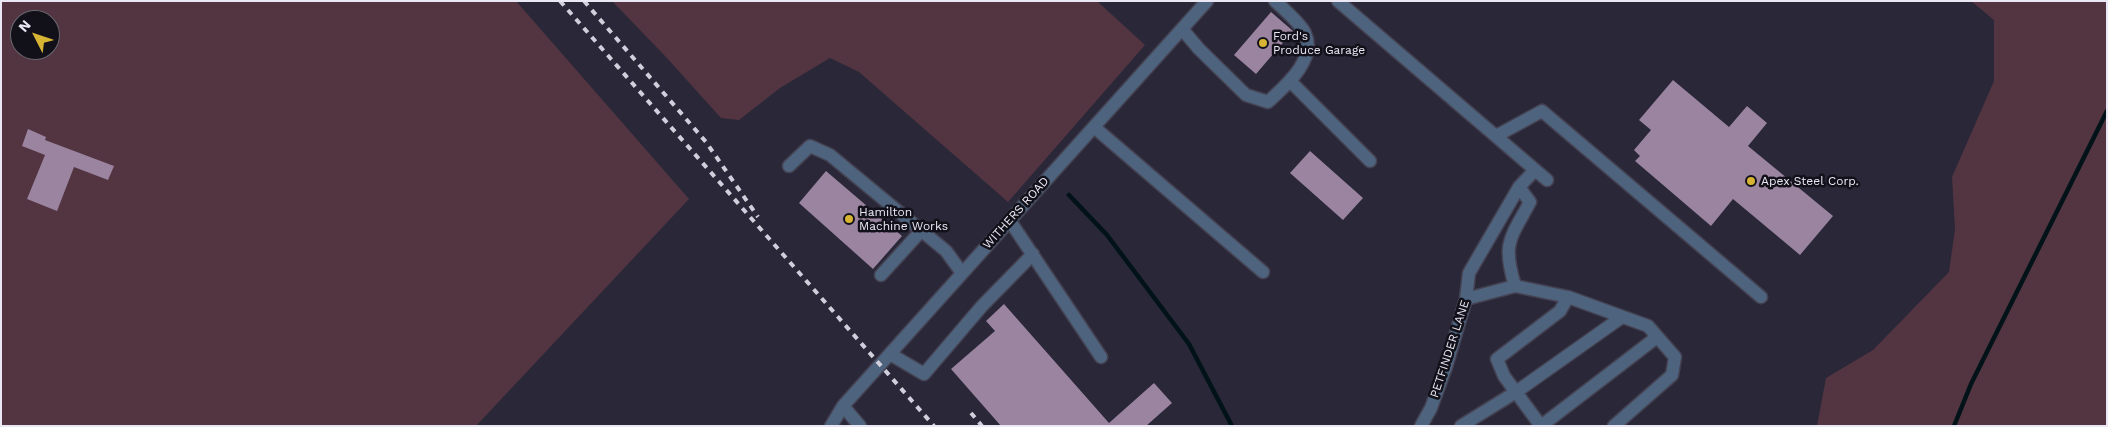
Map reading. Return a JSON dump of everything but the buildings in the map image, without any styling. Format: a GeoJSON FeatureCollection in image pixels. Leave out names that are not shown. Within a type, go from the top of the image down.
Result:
{"type":"FeatureCollection","features":[{"type":"Feature","properties":{"kind":"street","name":"WITHERS ROAD"},"geometry":{"type":"LineString","coordinates":[[830,426],[843,406],[1207,1]]}},
{"type":"Feature","properties":{"kind":"street"},"geometry":{"type":"LineString","coordinates":[[1182,29],[1199,49],[1246,94],[1268,102],[1290,81],[1307,55],[1305,34],[1276,1]]}},
{"type":"Feature","properties":{"kind":"street"},"geometry":{"type":"LineString","coordinates":[[1338,1],[1547,180]]}},
{"type":"Feature","properties":{"kind":"street"},"geometry":{"type":"LineString","coordinates":[[1290,81],[1370,162]]}},
{"type":"Feature","properties":{"kind":"street"},"geometry":{"type":"LineString","coordinates":[[1496,136],[1542,111],[1761,297]]}},
{"type":"Feature","properties":{"kind":"street"},"geometry":{"type":"LineString","coordinates":[[1094,127],[1263,272]]}},
{"type":"Feature","properties":{"kind":"street"},"geometry":{"type":"LineString","coordinates":[[789,166],[810,146],[830,155],[946,251],[962,273]]}},
{"type":"Feature","properties":{"kind":"street","name":"PETFINDER LANE"},"geometry":{"type":"LineString","coordinates":[[1421,426],[1437,392],[1466,299],[1469,273],[1519,186],[1535,170]]}},
{"type":"Feature","properties":{"kind":"street"},"geometry":{"type":"LineString","coordinates":[[1515,286],[1508,262],[1508,243],[1530,202],[1519,186]]}},
{"type":"Feature","properties":{"kind":"street"},"geometry":{"type":"LineString","coordinates":[[1010,221],[1101,357]]}},
{"type":"Feature","properties":{"kind":"street"},"geometry":{"type":"LineString","coordinates":[[880,275],[920,230]]}},
{"type":"Feature","properties":{"kind":"street"},"geometry":{"type":"LineString","coordinates":[[890,354],[924,374],[982,306],[1033,254]]}},
{"type":"Feature","properties":{"kind":"street"},"geometry":{"type":"LineString","coordinates":[[1466,299],[1515,286],[1568,297],[1648,326],[1675,357],[1672,375],[1614,426]]}},
{"type":"Feature","properties":{"kind":"street"},"geometry":{"type":"LineString","coordinates":[[1568,297],[1560,311],[1497,359],[1504,376],[1541,426],[1657,337]]}},
{"type":"Feature","properties":{"kind":"street"},"geometry":{"type":"LineString","coordinates":[[1461,426],[1516,392],[1622,316]]}},
{"type":"Feature","properties":{"kind":"street"},"geometry":{"type":"LineString","coordinates":[[843,406],[860,426]]}},
{"type":"Feature","properties":{"kind":"shaded area"},"geometry":{"type":"Polygon","coordinates":[[[1,1],[516,1],[689,199],[476,426],[1,426],[1,1]]]}},
{"type":"Feature","properties":{"kind":"shaded area"},"geometry":{"type":"Polygon","coordinates":[[[612,1],[1097,1],[1145,45],[1008,202],[859,72],[830,58],[780,88],[739,120],[721,118],[612,1]]]}},
{"type":"Feature","properties":{"kind":"shaded area"},"geometry":{"type":"Polygon","coordinates":[[[1971,1],[2107,1],[2107,426],[1817,426],[1826,378],[1873,350],[1949,272],[1955,229],[1952,177],[1994,81],[1994,20],[1971,1]]]}},
{"type":"Feature","properties":{"kind":"waterway"},"geometry":{"type":"LineString","coordinates":[[1954,426],[1971,384],[2107,111]]}},
{"type":"Feature","properties":{"kind":"waterway"},"geometry":{"type":"LineString","coordinates":[[1069,195],[1107,235],[1189,344],[1232,426]]}},
{"type":"Feature","properties":{"kind":"railway"},"geometry":{"type":"LineString","coordinates":[[560,1],[934,426]]}},
{"type":"Feature","properties":{"kind":"railway"},"geometry":{"type":"LineString","coordinates":[[584,1],[706,142],[758,217]]}},
{"type":"Feature","properties":{"kind":"railway"},"geometry":{"type":"LineString","coordinates":[[971,413],[982,426]]}},
{"type":"Feature","properties":{"kind":"place","name":"Ford's Produce Garage"},"geometry":{"type":"Point","coordinates":[1263,43]}},
{"type":"Feature","properties":{"kind":"place","name":"Apex Steel Corp."},"geometry":{"type":"Point","coordinates":[1751,181]}},
{"type":"Feature","properties":{"kind":"place","name":"Hamilton Machine Works"},"geometry":{"type":"Point","coordinates":[849,219]}}]}
